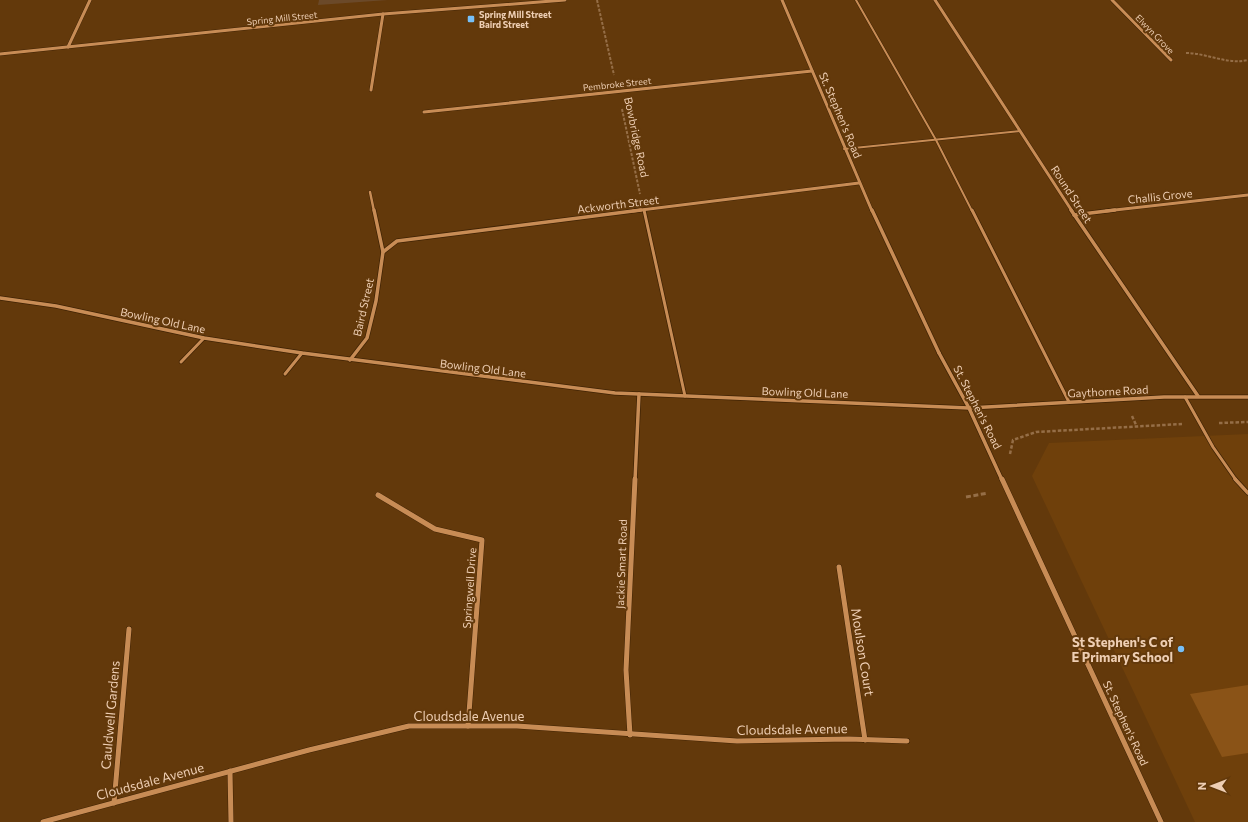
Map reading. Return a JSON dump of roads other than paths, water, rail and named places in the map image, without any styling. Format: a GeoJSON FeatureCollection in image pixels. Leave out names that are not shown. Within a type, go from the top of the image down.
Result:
{"type":"FeatureCollection","features":[{"type":"Feature","properties":{"kind":"street"},"geometry":{"type":"LineString","coordinates":[[68,47],[90,0]]}},
{"type":"Feature","properties":{"kind":"street","name":"Spring Mill Street"},"geometry":{"type":"LineString","coordinates":[[0,54],[383,14],[565,0]]}},
{"type":"Feature","properties":{"kind":"street","name":"St. Stephen's Road"},"geometry":{"type":"LineString","coordinates":[[782,0],[859,183],[939,353],[969,408],[1161,822]]}},
{"type":"Feature","properties":{"kind":"street","name":"Round Street"},"geometry":{"type":"LineString","coordinates":[[935,0],[1074,215],[1198,396]]}},
{"type":"Feature","properties":{"kind":"street","name":"Elwyn Grove"},"geometry":{"type":"LineString","coordinates":[[1112,0],[1167,54],[1171,60]]}},
{"type":"Feature","properties":{"kind":"street"},"geometry":{"type":"LineString","coordinates":[[371,90],[383,14]]}},
{"type":"Feature","properties":{"kind":"street","name":"Pembroke Street"},"geometry":{"type":"LineString","coordinates":[[424,112],[812,71]]}},
{"type":"Feature","properties":{"kind":"street","name":"Ackworth Street"},"geometry":{"type":"LineString","coordinates":[[383,252],[397,241],[859,183]]}},
{"type":"Feature","properties":{"kind":"street"},"geometry":{"type":"LineString","coordinates":[[370,192],[383,252]]}},
{"type":"Feature","properties":{"kind":"street","name":"Challis Grove"},"geometry":{"type":"LineString","coordinates":[[1074,215],[1248,195]]}},
{"type":"Feature","properties":{"kind":"street","name":"Baird Street"},"geometry":{"type":"LineString","coordinates":[[350,360],[367,338],[376,301],[383,252]]}},
{"type":"Feature","properties":{"kind":"street","name":"Bowling Old Lane"},"geometry":{"type":"LineString","coordinates":[[0,298],[56,306],[204,338],[350,360],[615,393],[969,408]]}},
{"type":"Feature","properties":{"kind":"street","name":"Jackie Smart Road"},"geometry":{"type":"LineString","coordinates":[[630,734],[626,670],[638,394]]}},
{"type":"Feature","properties":{"kind":"street","name":"Gaythorne Road"},"geometry":{"type":"LineString","coordinates":[[969,408],[1198,396],[1248,397]]}},
{"type":"Feature","properties":{"kind":"street","name":"Springwell Drive"},"geometry":{"type":"LineString","coordinates":[[378,495],[435,529],[482,540],[468,726]]}},
{"type":"Feature","properties":{"kind":"street","name":"Moulson Court"},"geometry":{"type":"LineString","coordinates":[[839,567],[865,740]]}},
{"type":"Feature","properties":{"kind":"street","name":"Cauldwell Gardens"},"geometry":{"type":"LineString","coordinates":[[114,802],[129,630]]}},
{"type":"Feature","properties":{"kind":"street","name":"Cloudsdale Avenue"},"geometry":{"type":"LineString","coordinates":[[42,822],[230,771],[409,726],[517,726],[737,741],[907,741]]}},
{"type":"Feature","properties":{"kind":"street"},"geometry":{"type":"LineString","coordinates":[[230,771],[231,822]]}},
{"type":"Feature","properties":{"kind":"lane"},"geometry":{"type":"LineString","coordinates":[[856,0],[936,140],[1069,402]]}},
{"type":"Feature","properties":{"kind":"lane"},"geometry":{"type":"LineString","coordinates":[[844,149],[1020,131]]}},
{"type":"Feature","properties":{"kind":"lane"},"geometry":{"type":"LineString","coordinates":[[644,210],[685,396]]}},
{"type":"Feature","properties":{"kind":"lane"},"geometry":{"type":"LineString","coordinates":[[181,362],[204,338]]}},
{"type":"Feature","properties":{"kind":"lane"},"geometry":{"type":"LineString","coordinates":[[285,374],[302,353]]}},
{"type":"Feature","properties":{"kind":"lane"},"geometry":{"type":"LineString","coordinates":[[1185,397],[1220,459],[1240,486],[1248,492]]}},
{"type":"Feature","properties":{"kind":"place","name":"Spring Mill Street Baird Street"},"geometry":{"type":"Point","coordinates":[471,19]}},
{"type":"Feature","properties":{"kind":"place","name":"St Stephen's C of E Primary School"},"geometry":{"type":"Point","coordinates":[1181,649]}}]}
